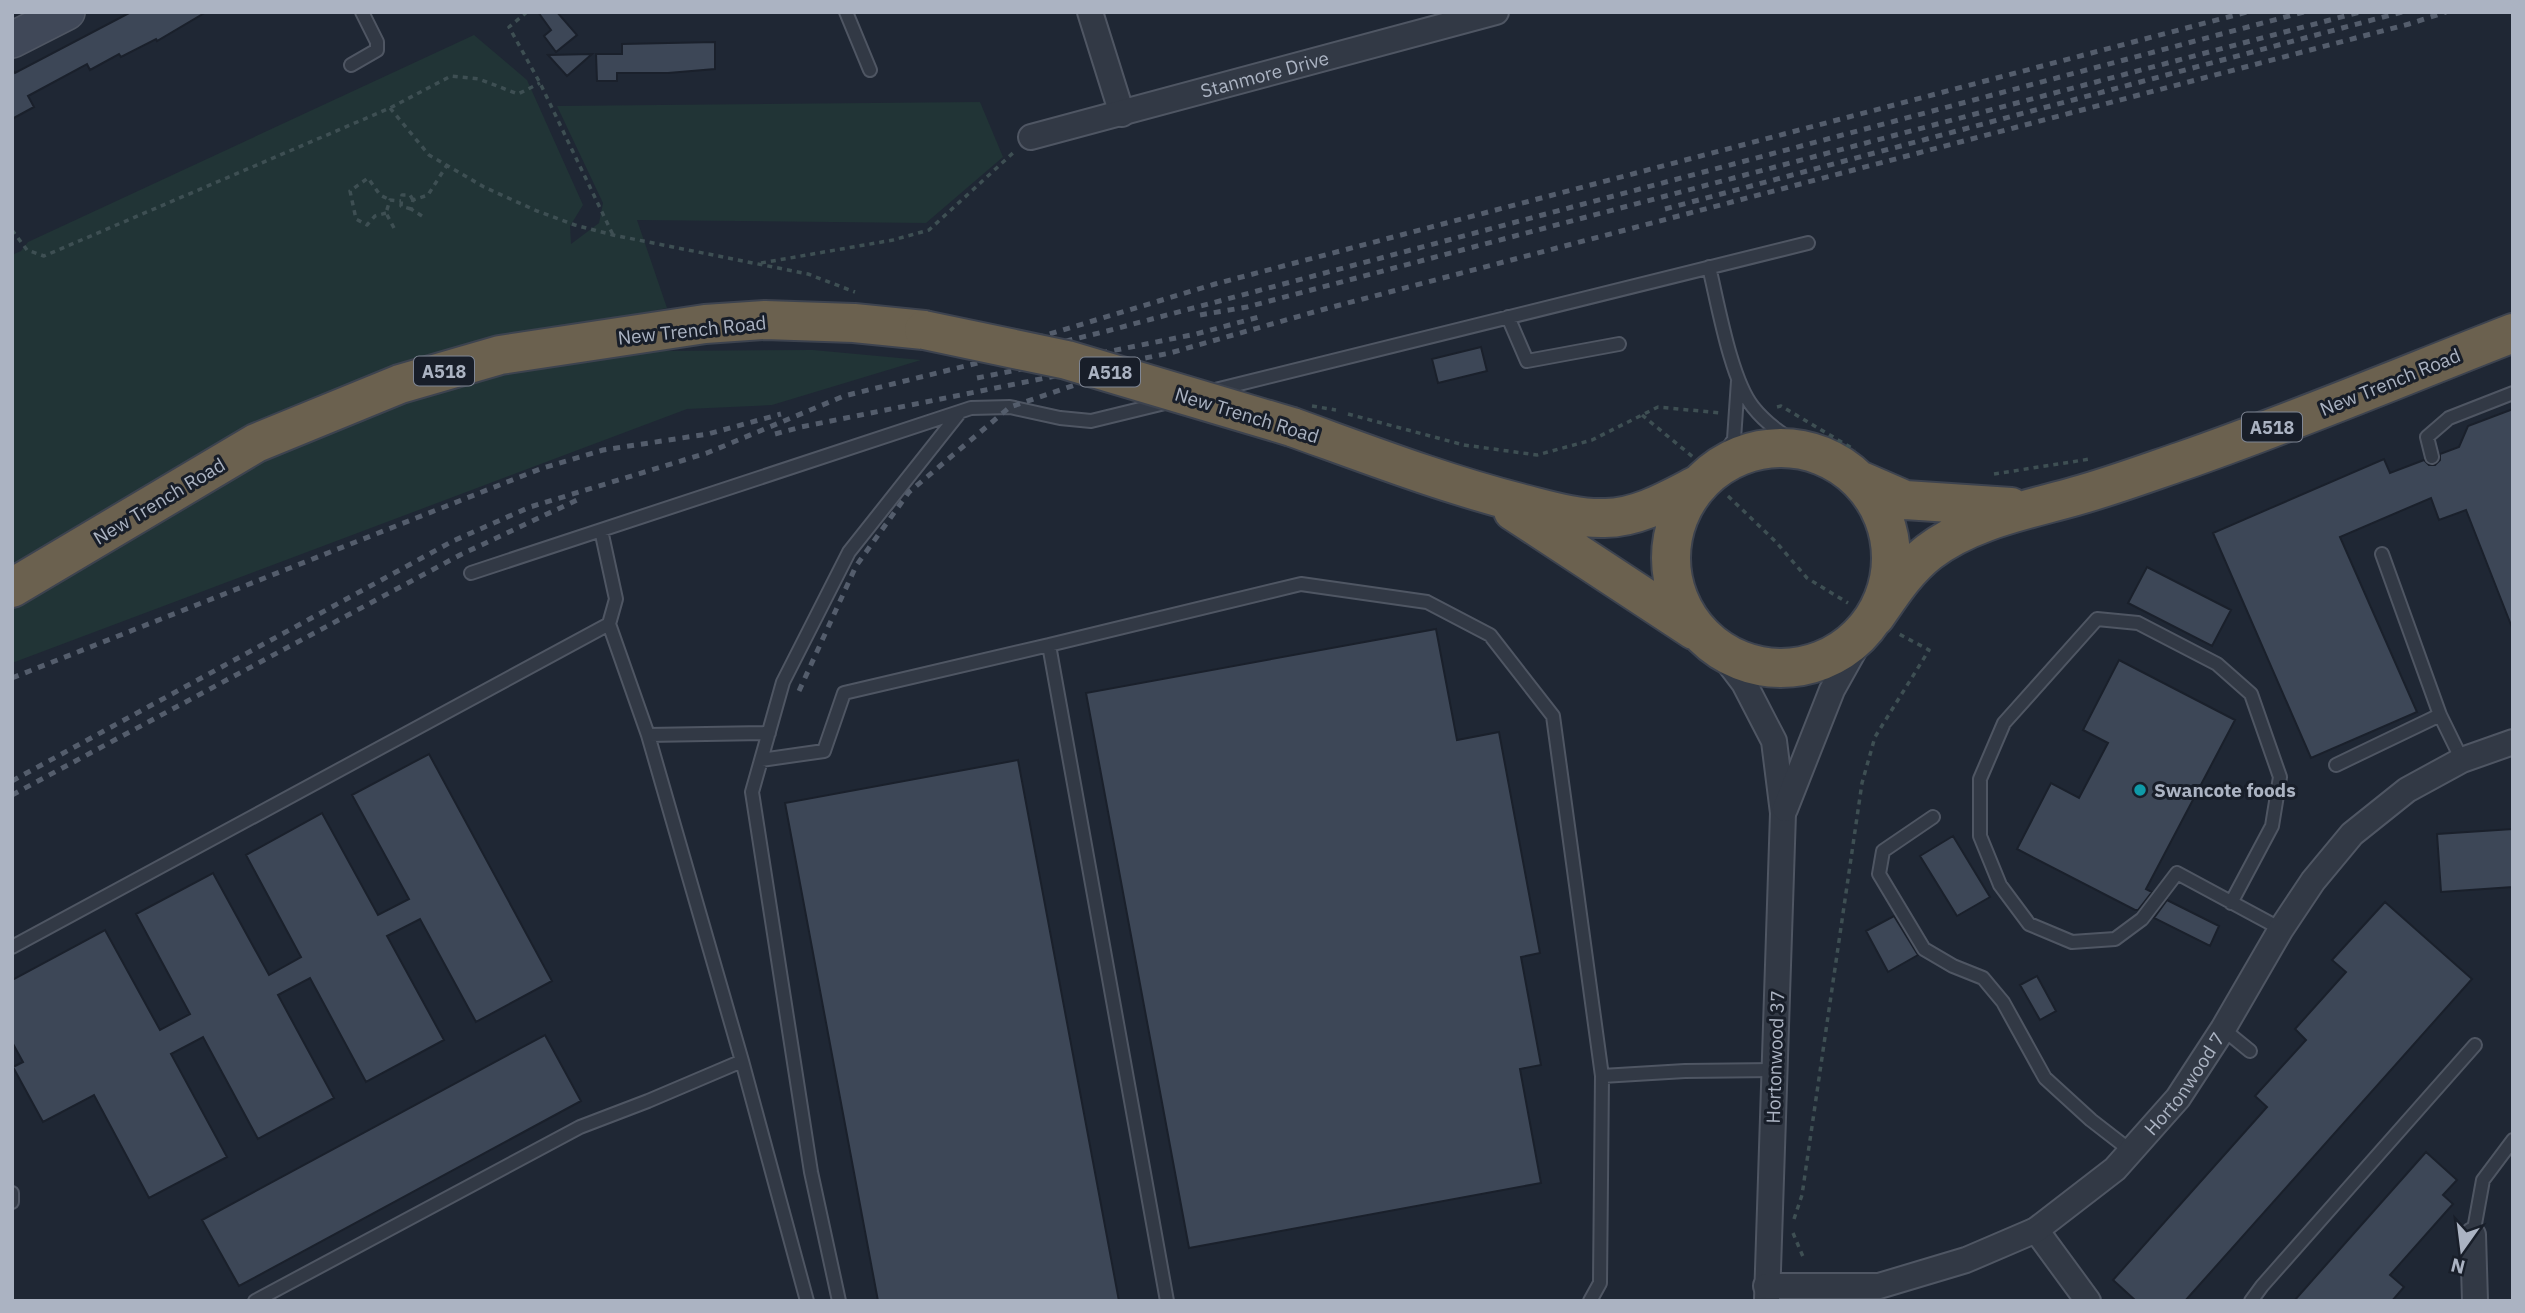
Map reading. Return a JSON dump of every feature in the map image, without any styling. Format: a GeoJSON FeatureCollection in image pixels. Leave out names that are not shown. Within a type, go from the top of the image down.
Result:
{"type":"FeatureCollection","features":[{"type":"Feature","properties":{"kind":"highway","name":"New Trench Road"},"geometry":{"type":"LineString","coordinates":[[12,588],[256,443],[400,384],[488,359],[632,335],[765,320],[854,323],[924,330],[1067,360],[1292,427],[1488,495],[1565,514],[1605,518],[1632,515],[1709,477],[1734,458],[1763,449],[1808,451]]}},
{"type":"Feature","properties":{"kind":"highway","name":"New Trench Road"},"geometry":{"type":"LineString","coordinates":[[1488,495],[1711,643],[1750,664],[1776,669],[1803,667],[1837,654],[1873,622],[1905,574],[1930,552],[1972,528],[2027,508],[2078,496],[2184,460],[2322,409],[2513,332]]}},
{"type":"Feature","properties":{"kind":"highway"},"geometry":{"type":"LineString","coordinates":[[1808,451],[1861,467],[1887,525],[1892,548],[1889,588],[1873,622]]}},
{"type":"Feature","properties":{"kind":"highway","name":"New Trench Road"},"geometry":{"type":"LineString","coordinates":[[1861,467],[1905,500],[2027,508]]}},
{"type":"Feature","properties":{"kind":"highway"},"geometry":{"type":"LineString","coordinates":[[1709,477],[1683,508],[1671,550],[1675,589],[1688,617],[1711,643]]}},
{"type":"Feature","properties":{"kind":"street"},"geometry":{"type":"LineString","coordinates":[[12,40],[67,12]]}},
{"type":"Feature","properties":{"kind":"street"},"geometry":{"type":"LineString","coordinates":[[1090,12],[1122,114]]}},
{"type":"Feature","properties":{"kind":"street","name":"Stanmore Drive"},"geometry":{"type":"LineString","coordinates":[[1031,137],[1496,12]]}},
{"type":"Feature","properties":{"kind":"street","name":"Hortonwood 37"},"geometry":{"type":"LineString","coordinates":[[1783,813],[1832,690],[1873,622]]}},
{"type":"Feature","properties":{"kind":"street","name":"Hortonwood 37"},"geometry":{"type":"LineString","coordinates":[[1711,643],[1744,683],[1774,741],[1783,813],[1767,1294]]}},
{"type":"Feature","properties":{"kind":"street","name":"Hortonwood 7"},"geometry":{"type":"LineString","coordinates":[[1767,1294],[1879,1286],[1966,1260],[2036,1230],[2115,1169],[2178,1098],[2312,881],[2352,834],[2407,790],[2462,760],[2513,742]]}},
{"type":"Feature","properties":{"kind":"street"},"geometry":{"type":"LineString","coordinates":[[2036,1230],[2088,1301]]}},
{"type":"Feature","properties":{"kind":"street"},"geometry":{"type":"LineString","coordinates":[[2473,1235],[2475,1301]]}},
{"type":"Feature","properties":{"kind":"lane"},"geometry":{"type":"LineString","coordinates":[[351,65],[377,50],[377,42],[362,12]]}},
{"type":"Feature","properties":{"kind":"lane"},"geometry":{"type":"LineString","coordinates":[[846,12],[870,70]]}},
{"type":"Feature","properties":{"kind":"lane"},"geometry":{"type":"LineString","coordinates":[[471,573],[971,408],[1010,407],[1060,418],[1091,421],[1808,243]]}},
{"type":"Feature","properties":{"kind":"lane"},"geometry":{"type":"LineString","coordinates":[[1709,267],[1738,381],[1734,439],[1709,477]]}},
{"type":"Feature","properties":{"kind":"lane"},"geometry":{"type":"LineString","coordinates":[[1508,317],[1527,361],[1619,344]]}},
{"type":"Feature","properties":{"kind":"lane"},"geometry":{"type":"LineString","coordinates":[[1738,381],[1755,409],[1776,430],[1808,451]]}},
{"type":"Feature","properties":{"kind":"lane"},"geometry":{"type":"LineString","coordinates":[[2432,457],[2427,437],[2449,418],[2513,393]]}},
{"type":"Feature","properties":{"kind":"lane"},"geometry":{"type":"LineString","coordinates":[[839,1301],[811,1172],[752,792],[783,682],[849,552],[960,412]]}},
{"type":"Feature","properties":{"kind":"lane"},"geometry":{"type":"LineString","coordinates":[[601,530],[616,599],[609,624],[649,735],[807,1301]]}},
{"type":"Feature","properties":{"kind":"lane"},"geometry":{"type":"LineString","coordinates":[[2382,554],[2440,715],[2462,760]]}},
{"type":"Feature","properties":{"kind":"lane"},"geometry":{"type":"LineString","coordinates":[[761,760],[824,751],[844,693],[1301,584],[1427,602],[1490,635],[1553,716],[1602,1076],[1600,1283],[1590,1301]]}},
{"type":"Feature","properties":{"kind":"lane"},"geometry":{"type":"LineString","coordinates":[[2231,903],[2272,826],[2280,776],[2251,694],[2217,664],[2138,623],[2097,619],[2004,723],[1980,779],[1980,836],[2000,885],[2029,924],[2072,942],[2115,939],[2142,919],[2177,873],[2231,903],[2281,929]]}},
{"type":"Feature","properties":{"kind":"lane"},"geometry":{"type":"LineString","coordinates":[[12,947],[609,624]]}},
{"type":"Feature","properties":{"kind":"lane"},"geometry":{"type":"LineString","coordinates":[[1049,645],[1167,1301]]}},
{"type":"Feature","properties":{"kind":"lane"},"geometry":{"type":"LineString","coordinates":[[2336,765],[2440,715]]}},
{"type":"Feature","properties":{"kind":"lane"},"geometry":{"type":"LineString","coordinates":[[649,735],[769,733]]}},
{"type":"Feature","properties":{"kind":"lane"},"geometry":{"type":"LineString","coordinates":[[1933,817],[1883,851],[1879,874],[1924,949],[1983,978],[2003,1002],[2045,1078],[2130,1151]]}},
{"type":"Feature","properties":{"kind":"lane"},"geometry":{"type":"LineString","coordinates":[[2223,1029],[2250,1051]]}},
{"type":"Feature","properties":{"kind":"lane"},"geometry":{"type":"LineString","coordinates":[[2251,1301],[2475,1045]]}},
{"type":"Feature","properties":{"kind":"lane"},"geometry":{"type":"LineString","coordinates":[[255,1301],[580,1127],[742,1061]]}},
{"type":"Feature","properties":{"kind":"lane"},"geometry":{"type":"LineString","coordinates":[[1602,1076],[1685,1071],[1774,1070]]}},
{"type":"Feature","properties":{"kind":"lane"},"geometry":{"type":"LineString","coordinates":[[2473,1235],[2483,1180],[2513,1140]]}},
{"type":"Feature","properties":{"kind":"lane"},"geometry":{"type":"LineString","coordinates":[[12,1193],[12,1202]]}},
{"type":"Feature","properties":{"kind":"path"},"geometry":{"type":"LineString","coordinates":[[527,12],[509,27],[540,83],[613,235]]}},
{"type":"Feature","properties":{"kind":"path"},"geometry":{"type":"LineString","coordinates":[[12,230],[27,250],[44,256],[390,108],[451,76],[480,79],[518,94],[540,83]]}},
{"type":"Feature","properties":{"kind":"path"},"geometry":{"type":"LineString","coordinates":[[390,108],[429,155],[512,202],[575,225],[613,235],[808,274],[859,293]]}},
{"type":"Feature","properties":{"kind":"path"},"geometry":{"type":"LineString","coordinates":[[759,263],[893,240],[929,230],[1031,137]]}},
{"type":"Feature","properties":{"kind":"path"},"geometry":{"type":"LineString","coordinates":[[413,200],[428,195],[447,165]]}},
{"type":"Feature","properties":{"kind":"path"},"geometry":{"type":"LineString","coordinates":[[386,213],[375,216],[367,225],[356,219],[349,191],[368,178],[380,195],[401,201]]}},
{"type":"Feature","properties":{"kind":"path"},"geometry":{"type":"LineString","coordinates":[[411,209],[413,200],[410,195],[402,195],[401,206],[422,216]]}},
{"type":"Feature","properties":{"kind":"path"},"geometry":{"type":"LineString","coordinates":[[390,200],[386,213],[394,228]]}},
{"type":"Feature","properties":{"kind":"path"},"geometry":{"type":"LineString","coordinates":[[1755,409],[1781,406],[1861,467]]}},
{"type":"Feature","properties":{"kind":"path"},"geometry":{"type":"LineString","coordinates":[[1336,410],[1464,445],[1537,456],[1592,440],[1658,407],[1718,413],[1737,411]]}},
{"type":"Feature","properties":{"kind":"path"},"geometry":{"type":"LineString","coordinates":[[1642,415],[1776,542],[1807,578],[1873,622],[1929,650],[1875,737],[1862,783],[1802,1195],[1791,1228],[1804,1259]]}},
{"type":"Feature","properties":{"kind":"path"},"geometry":{"type":"LineString","coordinates":[[1993,474],[2095,458]]}},
{"type":"Feature","properties":{"kind":"shaded area"},"geometry":{"type":"Polygon","coordinates":[[[474,35],[527,80],[583,205],[570,226],[571,244],[599,223],[603,203],[557,106],[980,102],[1003,157],[926,223],[637,220],[667,308],[470,346],[363,378],[153,482],[12,568],[12,255],[21,251],[28,242],[474,35]]]}},
{"type":"Feature","properties":{"kind":"shaded area"},"geometry":{"type":"Polygon","coordinates":[[[813,350],[921,360],[772,405],[687,409],[12,663],[12,606],[171,511],[292,447],[386,405],[489,373],[656,351],[813,350]]]}},
{"type":"Feature","properties":{"kind":"building"},"geometry":{"type":"Polygon","coordinates":[[[131,12],[206,12],[157,41],[156,39],[121,57],[119,54],[90,70],[87,64],[28,96],[34,107],[12,119],[12,69],[15,73],[131,12]]]}},
{"type":"Feature","properties":{"kind":"building"},"geometry":{"type":"Polygon","coordinates":[[[538,12],[557,12],[577,35],[556,52],[544,36],[551,30],[538,12]]]}},
{"type":"Feature","properties":{"kind":"building"},"geometry":{"type":"Polygon","coordinates":[[[715,42],[715,69],[617,73],[617,81],[597,81],[596,54],[622,54],[622,44],[715,42]]]}},
{"type":"Feature","properties":{"kind":"building"},"geometry":{"type":"Polygon","coordinates":[[[592,54],[567,76],[548,55],[592,54]]]}},
{"type":"Feature","properties":{"kind":"building"},"geometry":{"type":"Polygon","coordinates":[[[1481,347],[1487,371],[1438,383],[1432,359],[1481,347]]]}},
{"type":"Feature","properties":{"kind":"building"},"geometry":{"type":"Polygon","coordinates":[[[2513,409],[2513,630],[2466,510],[2439,520],[2431,498],[2340,537],[2417,712],[2311,758],[2213,533],[2384,459],[2390,473],[2424,460],[2429,465],[2435,465],[2440,460],[2440,454],[2459,447],[2468,426],[2513,409]]]}},
{"type":"Feature","properties":{"kind":"building"},"geometry":{"type":"Polygon","coordinates":[[[2147,567],[2231,610],[2212,646],[2128,603],[2147,567]]]}},
{"type":"Feature","properties":{"kind":"building"},"geometry":{"type":"Polygon","coordinates":[[[1436,629],[1457,740],[1499,732],[1540,953],[1521,957],[1541,1065],[1520,1069],[1541,1183],[1189,1248],[1086,693],[1436,629]]]}},
{"type":"Feature","properties":{"kind":"building","name":"Swancote foods"},"geometry":{"type":"Polygon","coordinates":[[[2119,660],[2235,720],[2146,889],[2152,892],[2138,910],[2017,849],[2051,783],[2079,798],[2108,743],[2083,730],[2119,660]]]}},
{"type":"Feature","properties":{"kind":"building"},"geometry":{"type":"Polygon","coordinates":[[[429,754],[552,981],[476,1022],[420,919],[387,936],[444,1040],[366,1082],[310,978],[278,995],[334,1098],[258,1139],[203,1037],[171,1054],[227,1157],[149,1198],[94,1095],[43,1122],[13,1067],[23,1062],[12,1042],[12,980],[105,930],[160,1030],[190,1014],[136,914],[213,873],[269,975],[301,957],[246,855],[322,813],[378,915],[409,899],[352,795],[429,754]]]}},
{"type":"Feature","properties":{"kind":"building"},"geometry":{"type":"Polygon","coordinates":[[[1018,760],[1119,1301],[878,1301],[785,803],[1018,760]]]}},
{"type":"Feature","properties":{"kind":"building"},"geometry":{"type":"Polygon","coordinates":[[[2513,829],[2513,887],[2441,892],[2437,834],[2513,829]]]}},
{"type":"Feature","properties":{"kind":"building"},"geometry":{"type":"Polygon","coordinates":[[[1953,836],[1990,897],[1957,916],[1920,856],[1953,836]]]}},
{"type":"Feature","properties":{"kind":"building"},"geometry":{"type":"Polygon","coordinates":[[[2167,900],[2219,926],[2210,946],[2154,918],[2167,900]]]}},
{"type":"Feature","properties":{"kind":"building"},"geometry":{"type":"Polygon","coordinates":[[[2385,902],[2472,979],[2185,1301],[2136,1301],[2113,1280],[2267,1107],[2255,1096],[2306,1040],[2295,1029],[2346,972],[2332,960],[2385,902]]]}},
{"type":"Feature","properties":{"kind":"building"},"geometry":{"type":"Polygon","coordinates":[[[1894,916],[1918,955],[1888,972],[1866,931],[1894,916]]]}},
{"type":"Feature","properties":{"kind":"building"},"geometry":{"type":"Polygon","coordinates":[[[2037,976],[2056,1011],[2040,1020],[2020,985],[2037,976]]]}},
{"type":"Feature","properties":{"kind":"building"},"geometry":{"type":"Polygon","coordinates":[[[545,1035],[581,1101],[239,1286],[202,1220],[545,1035]]]}},
{"type":"Feature","properties":{"kind":"building"},"geometry":{"type":"Polygon","coordinates":[[[2426,1152],[2457,1180],[2443,1195],[2453,1204],[2390,1275],[2404,1287],[2392,1301],[2294,1301],[2426,1152]]]}},
{"type":"Feature","properties":{"kind":"railway"},"geometry":{"type":"LineString","coordinates":[[1023,342],[1215,284],[2247,12]]}},
{"type":"Feature","properties":{"kind":"railway"},"geometry":{"type":"LineString","coordinates":[[12,781],[453,541],[530,507],[707,453],[844,396],[1107,331],[2304,12]]}},
{"type":"Feature","properties":{"kind":"railway"},"geometry":{"type":"LineString","coordinates":[[1200,315],[1247,307],[2360,12]]}},
{"type":"Feature","properties":{"kind":"railway"},"geometry":{"type":"LineString","coordinates":[[1665,209],[2402,12]]}},
{"type":"Feature","properties":{"kind":"railway"},"geometry":{"type":"LineString","coordinates":[[775,434],[1170,353],[1321,310],[2409,24],[2446,12]]}},
{"type":"Feature","properties":{"kind":"railway"},"geometry":{"type":"LineString","coordinates":[[977,378],[1196,334],[1259,317]]}},
{"type":"Feature","properties":{"kind":"railway"},"geometry":{"type":"LineString","coordinates":[[799,691],[856,566],[909,492],[1010,407],[1110,373]]}},
{"type":"Feature","properties":{"kind":"railway"},"geometry":{"type":"LineString","coordinates":[[12,678],[540,469],[603,450],[708,434],[781,414]]}},
{"type":"Feature","properties":{"kind":"railway"},"geometry":{"type":"LineString","coordinates":[[12,795],[460,555],[577,500]]}},
{"type":"Feature","properties":{"kind":"place","name":"Swancote foods"},"geometry":{"type":"Point","coordinates":[2140,790]}}]}
